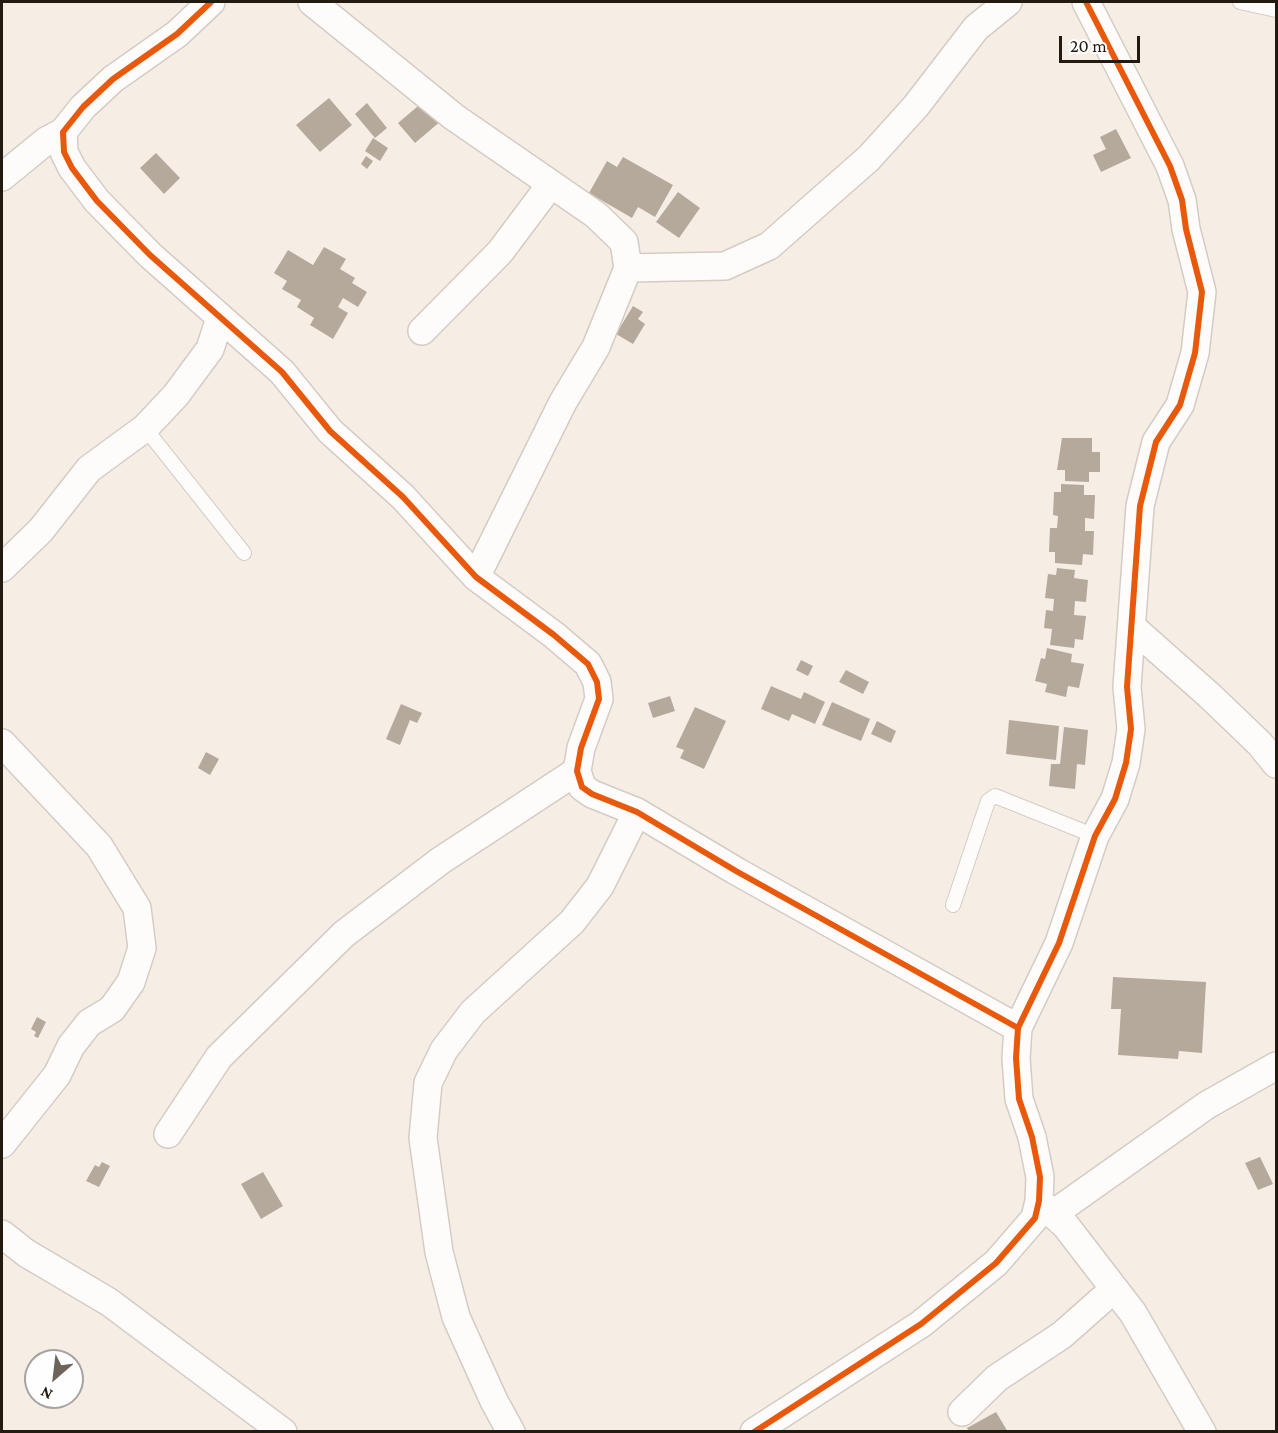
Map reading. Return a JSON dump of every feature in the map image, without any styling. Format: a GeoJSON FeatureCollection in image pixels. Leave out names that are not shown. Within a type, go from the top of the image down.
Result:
{"type":"FeatureCollection","features":[{"type":"Feature","properties":{"kind":"street"},"geometry":{"type":"LineString","coordinates":[[2,177],[46,141],[63,132],[83,107],[113,79],[177,34],[211,2]]}},
{"type":"Feature","properties":{"kind":"street"},"geometry":{"type":"LineString","coordinates":[[312,2],[454,117],[596,214],[624,242],[628,268],[596,347],[563,402],[476,577]]}},
{"type":"Feature","properties":{"kind":"street"},"geometry":{"type":"LineString","coordinates":[[628,268],[725,266],[769,246],[869,158],[916,106],[976,28],[1008,2]]}},
{"type":"Feature","properties":{"kind":"street"},"geometry":{"type":"LineString","coordinates":[[1086,2],[1170,166],[1182,200],[1202,292],[1195,353],[1180,405],[1156,442],[1140,506],[1127,687],[1131,729],[1126,763],[1115,799],[1095,836],[1059,943],[1018,1028],[1016,1059],[1019,1099],[1032,1137],[1046,1207],[1133,1313],[1202,1431]]}},
{"type":"Feature","properties":{"kind":"street"},"geometry":{"type":"LineString","coordinates":[[63,132],[64,152],[72,168],[98,201],[150,255],[282,372],[330,431],[403,497],[476,577],[554,635],[588,664],[597,682],[599,699],[581,748],[577,771],[582,786],[592,794],[637,812],[726,866],[1018,1028]]}},
{"type":"Feature","properties":{"kind":"street"},"geometry":{"type":"LineString","coordinates":[[422,331],[500,252],[551,184]]}},
{"type":"Feature","properties":{"kind":"street"},"geometry":{"type":"LineString","coordinates":[[2,568],[41,530],[89,469],[145,428],[196,372],[210,349],[220,318]]}},
{"type":"Feature","properties":{"kind":"street"},"geometry":{"type":"LineString","coordinates":[[1132,627],[1210,696],[1260,744],[1276,764]]}},
{"type":"Feature","properties":{"kind":"street"},"geometry":{"type":"LineString","coordinates":[[2,743],[99,846],[137,908],[142,948],[131,982],[112,1009],[89,1023],[71,1046],[57,1075],[2,1144]]}},
{"type":"Feature","properties":{"kind":"street"},"geometry":{"type":"LineString","coordinates":[[168,1134],[219,1057],[344,934],[440,861],[577,771]]}},
{"type":"Feature","properties":{"kind":"street"},"geometry":{"type":"LineString","coordinates":[[511,1431],[494,1401],[456,1317],[440,1252],[423,1138],[428,1083],[444,1050],[473,1012],[572,922],[600,886],[637,812]]}},
{"type":"Feature","properties":{"kind":"street"},"geometry":{"type":"LineString","coordinates":[[754,1431],[921,1324],[996,1263],[1046,1207],[1207,1106],[1276,1066]]}},
{"type":"Feature","properties":{"kind":"street"},"geometry":{"type":"LineString","coordinates":[[2,1234],[26,1253],[109,1302],[283,1431]]}},
{"type":"Feature","properties":{"kind":"street"},"geometry":{"type":"LineString","coordinates":[[962,1412],[997,1378],[1062,1335],[1114,1289]]}},
{"type":"Feature","properties":{"kind":"lane"},"geometry":{"type":"LineString","coordinates":[[1240,2],[1276,10]]}},
{"type":"Feature","properties":{"kind":"lane"},"geometry":{"type":"LineString","coordinates":[[145,428],[244,553]]}},
{"type":"Feature","properties":{"kind":"lane"},"geometry":{"type":"LineString","coordinates":[[953,905],[988,801],[995,796],[1095,836]]}},
{"type":"Feature","properties":{"kind":"building"},"geometry":{"type":"Polygon","coordinates":[[[329,98],[352,125],[320,152],[296,125],[329,98]]]}},
{"type":"Feature","properties":{"kind":"building"},"geometry":{"type":"Polygon","coordinates":[[[424,101],[441,121],[415,143],[398,123],[424,101]]]}},
{"type":"Feature","properties":{"kind":"building"},"geometry":{"type":"Polygon","coordinates":[[[367,103],[387,128],[375,138],[355,114],[367,103]]]}},
{"type":"Feature","properties":{"kind":"building"},"geometry":{"type":"Polygon","coordinates":[[[1116,129],[1131,158],[1101,172],[1093,155],[1106,149],[1100,137],[1116,129]]]}},
{"type":"Feature","properties":{"kind":"building"},"geometry":{"type":"Polygon","coordinates":[[[373,138],[388,148],[380,161],[365,151],[373,138]]]}},
{"type":"Feature","properties":{"kind":"building"},"geometry":{"type":"Polygon","coordinates":[[[156,153],[180,178],[164,194],[140,168],[156,153]]]}},
{"type":"Feature","properties":{"kind":"building"},"geometry":{"type":"Polygon","coordinates":[[[366,156],[373,161],[367,169],[361,164],[366,156]]]}},
{"type":"Feature","properties":{"kind":"building"},"geometry":{"type":"Polygon","coordinates":[[[623,157],[673,185],[655,217],[638,207],[632,218],[589,193],[607,161],[617,167],[623,157]]]}},
{"type":"Feature","properties":{"kind":"building"},"geometry":{"type":"Polygon","coordinates":[[[678,192],[700,208],[679,238],[656,222],[678,192]]]}},
{"type":"Feature","properties":{"kind":"building"},"geometry":{"type":"Polygon","coordinates":[[[324,247],[346,259],[340,269],[355,278],[352,283],[367,292],[358,307],[343,298],[338,307],[348,313],[333,339],[310,325],[314,318],[297,307],[301,300],[282,289],[287,281],[274,273],[288,250],[313,265],[324,247]]]}},
{"type":"Feature","properties":{"kind":"building"},"geometry":{"type":"Polygon","coordinates":[[[633,306],[643,312],[638,319],[645,324],[633,344],[616,334],[633,306]]]}},
{"type":"Feature","properties":{"kind":"building"},"geometry":{"type":"Polygon","coordinates":[[[1062,438],[1092,438],[1092,452],[1100,452],[1100,472],[1089,472],[1089,482],[1065,481],[1065,470],[1057,470],[1062,438]]]}},
{"type":"Feature","properties":{"kind":"building"},"geometry":{"type":"Polygon","coordinates":[[[1061,484],[1084,485],[1084,495],[1095,495],[1094,519],[1085,518],[1085,531],[1094,531],[1093,555],[1083,554],[1082,565],[1055,563],[1055,552],[1049,552],[1050,528],[1057,528],[1058,516],[1053,515],[1054,492],[1061,492],[1061,484]]]}},
{"type":"Feature","properties":{"kind":"building"},"geometry":{"type":"Polygon","coordinates":[[[1057,568],[1075,570],[1074,578],[1088,580],[1086,602],[1075,601],[1074,615],[1086,616],[1083,640],[1075,639],[1074,648],[1050,645],[1052,629],[1044,628],[1046,610],[1053,611],[1054,599],[1045,598],[1048,574],[1056,575],[1057,568]]]}},
{"type":"Feature","properties":{"kind":"building"},"geometry":{"type":"Polygon","coordinates":[[[1047,648],[1072,654],[1071,662],[1084,664],[1079,688],[1068,686],[1066,697],[1045,692],[1047,684],[1035,681],[1041,658],[1045,659],[1047,648]]]}},
{"type":"Feature","properties":{"kind":"building"},"geometry":{"type":"Polygon","coordinates":[[[801,660],[813,666],[808,676],[796,670],[801,660]]]}},
{"type":"Feature","properties":{"kind":"building"},"geometry":{"type":"Polygon","coordinates":[[[846,670],[869,682],[863,694],[839,682],[846,670]]]}},
{"type":"Feature","properties":{"kind":"building"},"geometry":{"type":"Polygon","coordinates":[[[771,686],[801,699],[804,692],[825,702],[815,724],[792,714],[789,721],[761,709],[771,686]]]}},
{"type":"Feature","properties":{"kind":"building"},"geometry":{"type":"Polygon","coordinates":[[[670,696],[675,711],[653,718],[648,703],[670,696]]]}},
{"type":"Feature","properties":{"kind":"building"},"geometry":{"type":"Polygon","coordinates":[[[832,702],[870,719],[861,741],[822,725],[832,702]]]}},
{"type":"Feature","properties":{"kind":"building"},"geometry":{"type":"Polygon","coordinates":[[[401,704],[422,713],[417,723],[410,720],[400,745],[386,739],[401,704]]]}},
{"type":"Feature","properties":{"kind":"building"},"geometry":{"type":"Polygon","coordinates":[[[695,707],[726,721],[704,769],[680,758],[684,750],[676,747],[695,707]]]}},
{"type":"Feature","properties":{"kind":"building"},"geometry":{"type":"Polygon","coordinates":[[[1009,720],[1059,726],[1056,760],[1006,754],[1009,720]]]}},
{"type":"Feature","properties":{"kind":"building"},"geometry":{"type":"Polygon","coordinates":[[[877,721],[896,731],[891,743],[871,734],[877,721]]]}},
{"type":"Feature","properties":{"kind":"building"},"geometry":{"type":"Polygon","coordinates":[[[1064,727],[1088,730],[1085,765],[1077,764],[1075,789],[1049,786],[1051,764],[1060,764],[1064,727]]]}},
{"type":"Feature","properties":{"kind":"building"},"geometry":{"type":"Polygon","coordinates":[[[206,752],[219,759],[210,775],[198,768],[206,752]]]}},
{"type":"Feature","properties":{"kind":"building"},"geometry":{"type":"Polygon","coordinates":[[[1113,977],[1206,982],[1202,1053],[1179,1051],[1178,1059],[1118,1055],[1121,1009],[1111,1009],[1113,977]]]}},
{"type":"Feature","properties":{"kind":"building"},"geometry":{"type":"Polygon","coordinates":[[[37,1017],[46,1022],[38,1038],[34,1036],[36,1032],[31,1029],[37,1017]]]}},
{"type":"Feature","properties":{"kind":"building"},"geometry":{"type":"Polygon","coordinates":[[[1260,1157],[1273,1184],[1258,1190],[1245,1163],[1260,1157]]]}},
{"type":"Feature","properties":{"kind":"building"},"geometry":{"type":"Polygon","coordinates":[[[102,1162],[110,1166],[99,1187],[86,1181],[95,1165],[99,1167],[102,1162]]]}},
{"type":"Feature","properties":{"kind":"building"},"geometry":{"type":"Polygon","coordinates":[[[263,1172],[283,1206],[261,1219],[241,1184],[263,1172]]]}},
{"type":"Feature","properties":{"kind":"building"},"geometry":{"type":"Polygon","coordinates":[[[996,1412],[1008,1432],[969,1432],[967,1428],[996,1412]]]}},
{"type":"Feature","properties":{"kind":"cycle path"},"geometry":{"type":"LineString","coordinates":[[211,2],[177,34],[113,79],[83,107],[63,132],[64,152],[72,168],[97,201],[150,255],[282,372],[330,431],[403,497],[476,577],[554,635],[588,664],[597,682],[599,699],[581,748],[577,771],[582,787],[592,794],[637,812],[736,871],[1018,1028]]}},
{"type":"Feature","properties":{"kind":"cycle path"},"geometry":{"type":"LineString","coordinates":[[754,1432],[921,1324],[996,1263],[1035,1218],[1039,1201],[1040,1177],[1032,1137],[1019,1099],[1016,1058],[1018,1028],[1059,943],[1095,836],[1115,799],[1126,763],[1131,729],[1127,687],[1140,506],[1156,442],[1180,405],[1195,353],[1202,292],[1186,229],[1182,200],[1170,166],[1086,2]]}}]}
